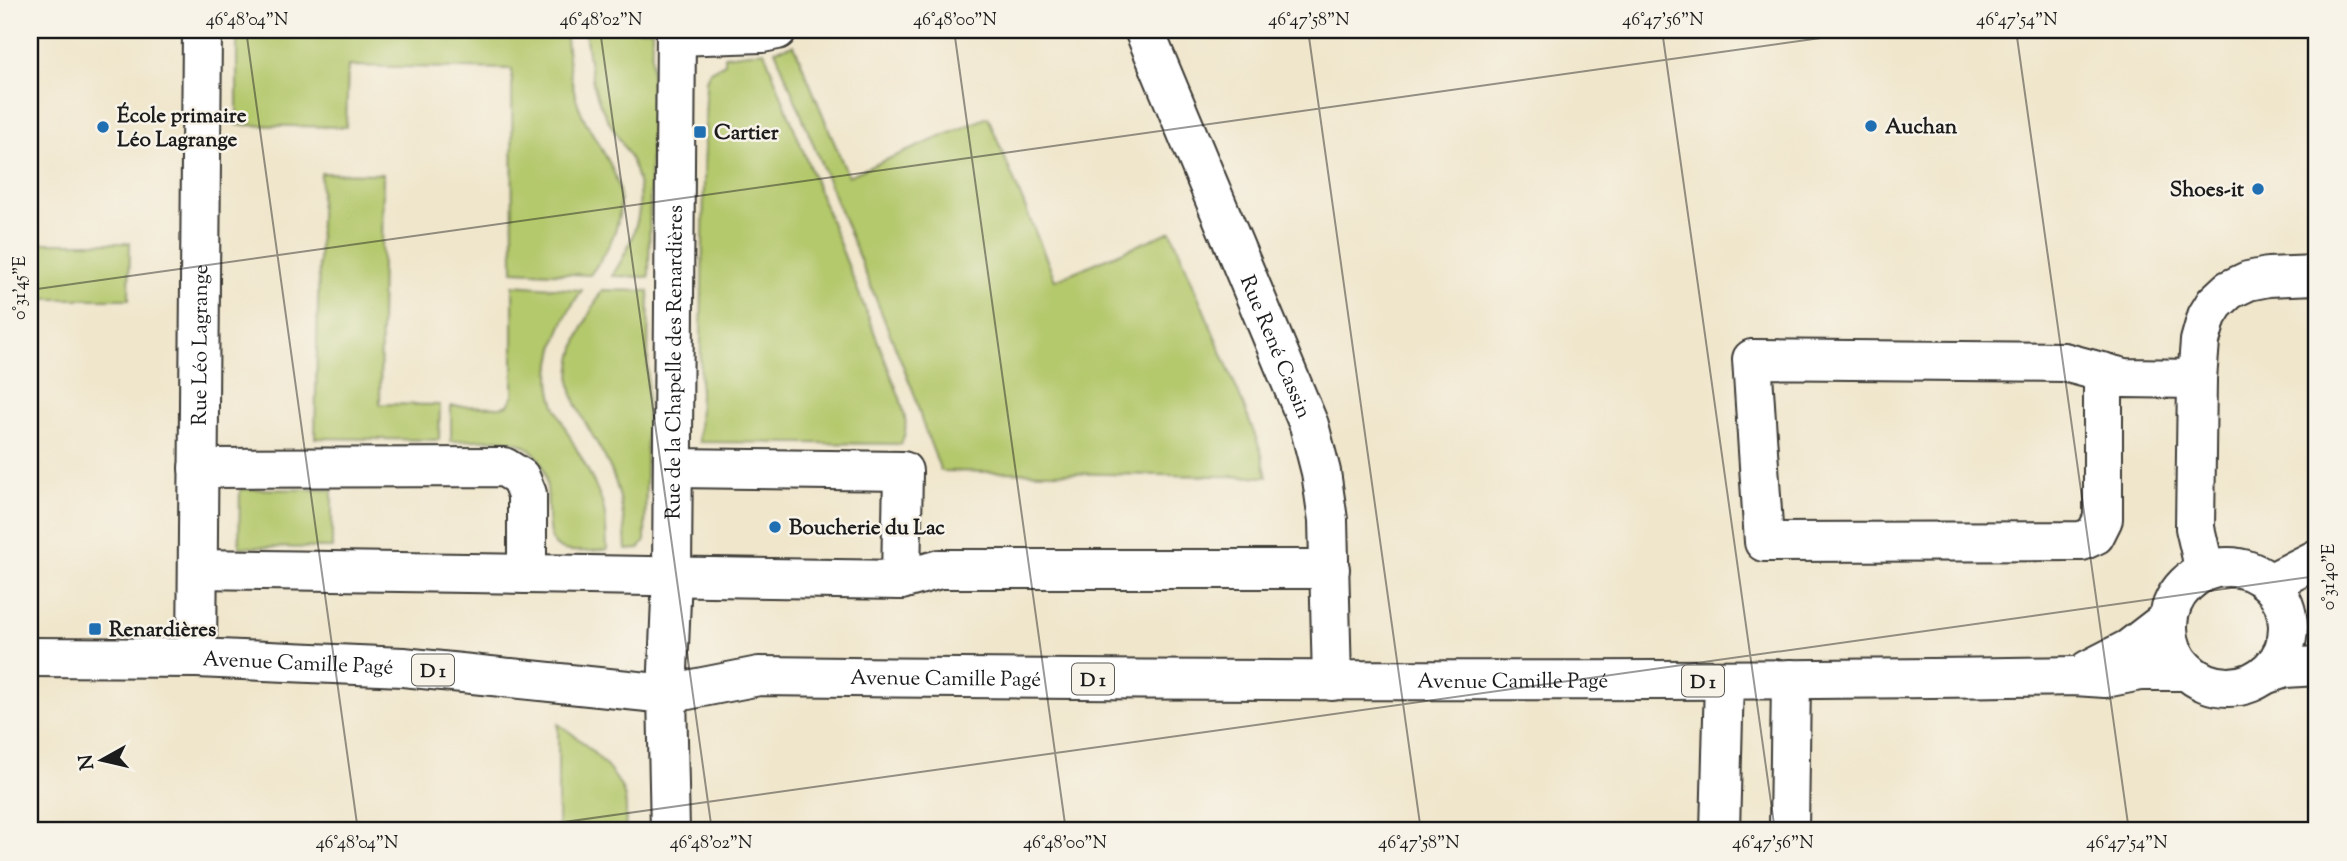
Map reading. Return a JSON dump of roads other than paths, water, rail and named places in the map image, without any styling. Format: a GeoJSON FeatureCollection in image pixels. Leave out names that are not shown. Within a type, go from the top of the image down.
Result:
{"type":"FeatureCollection","features":[{"type":"Feature","properties":{"kind":"street","name":"Rue Léo Lagrange"},"geometry":{"type":"LineString","coordinates":[[197,658],[202,30]]}},
{"type":"Feature","properties":{"kind":"street"},"geometry":{"type":"LineString","coordinates":[[676,33],[762,33],[777,30]]}},
{"type":"Feature","properties":{"kind":"street","name":"Rue René Cassin"},"geometry":{"type":"LineString","coordinates":[[1144,30],[1310,425],[1328,520],[1332,681]]}},
{"type":"Feature","properties":{"kind":"street","name":"Rue de la Chapelle des Renardières"},"geometry":{"type":"LineString","coordinates":[[670,831],[667,694],[672,575],[676,33]]}},
{"type":"Feature","properties":{"kind":"street"},"geometry":{"type":"LineString","coordinates":[[2205,570],[2195,528],[2197,379],[2200,341],[2207,316],[2214,303],[2229,290],[2248,281],[2268,277],[2317,275]]}},
{"type":"Feature","properties":{"kind":"street"},"geometry":{"type":"LineString","coordinates":[[2103,372],[2104,519],[2095,535],[2082,541],[1764,542],[1752,359],[2064,362],[2103,372],[2124,378],[2197,379]]}},
{"type":"Feature","properties":{"kind":"street"},"geometry":{"type":"LineString","coordinates":[[198,468],[504,467],[520,477],[527,494],[527,574]]}},
{"type":"Feature","properties":{"kind":"street"},"geometry":{"type":"LineString","coordinates":[[673,468],[903,471],[901,580]]}},
{"type":"Feature","properties":{"kind":"street"},"geometry":{"type":"LineString","coordinates":[[2278,597],[2317,559]]}},
{"type":"Feature","properties":{"kind":"street"},"geometry":{"type":"LineString","coordinates":[[2317,636],[2298,622],[2256,573],[2222,566],[2205,570],[2180,590],[2168,619],[2169,638],[2175,656],[2187,671],[2204,683],[2225,687],[2245,685],[2285,668],[2317,666]]}},
{"type":"Feature","properties":{"kind":"street"},"geometry":{"type":"LineString","coordinates":[[198,569],[901,580],[940,569],[1330,569]]}},
{"type":"Feature","properties":{"kind":"street"},"geometry":{"type":"LineString","coordinates":[[2264,675],[2277,662],[2285,646],[2288,628],[2278,597]]}},
{"type":"Feature","properties":{"kind":"street","name":"Avenue Camille Pagé"},"geometry":{"type":"LineString","coordinates":[[2074,676],[2129,649],[2168,619]]}},
{"type":"Feature","properties":{"kind":"street","name":"Avenue Camille Pagé"},"geometry":{"type":"LineString","coordinates":[[30,657],[197,658],[404,667],[667,694],[759,676],[1332,681],[1791,680],[2074,676],[2105,678],[2140,671],[2187,671]]}},
{"type":"Feature","properties":{"kind":"street"},"geometry":{"type":"LineString","coordinates":[[1720,831],[1724,680]]}},
{"type":"Feature","properties":{"kind":"street"},"geometry":{"type":"LineString","coordinates":[[1789,831],[1791,680]]}},
{"type":"Feature","properties":{"kind":"place","name":"Auchan"},"geometry":{"type":"Point","coordinates":[1871,126]}},
{"type":"Feature","properties":{"kind":"place","name":"École primaire Léo Lagrange"},"geometry":{"type":"Point","coordinates":[103,127]}},
{"type":"Feature","properties":{"kind":"place","name":"Cartier"},"geometry":{"type":"Point","coordinates":[700,132]}},
{"type":"Feature","properties":{"kind":"place","name":"Shoes-it"},"geometry":{"type":"Point","coordinates":[2258,189]}},
{"type":"Feature","properties":{"kind":"place","name":"Boucherie du Lac"},"geometry":{"type":"Point","coordinates":[775,527]}},
{"type":"Feature","properties":{"kind":"place","name":"Renardières"},"geometry":{"type":"Point","coordinates":[95,629]}}]}
